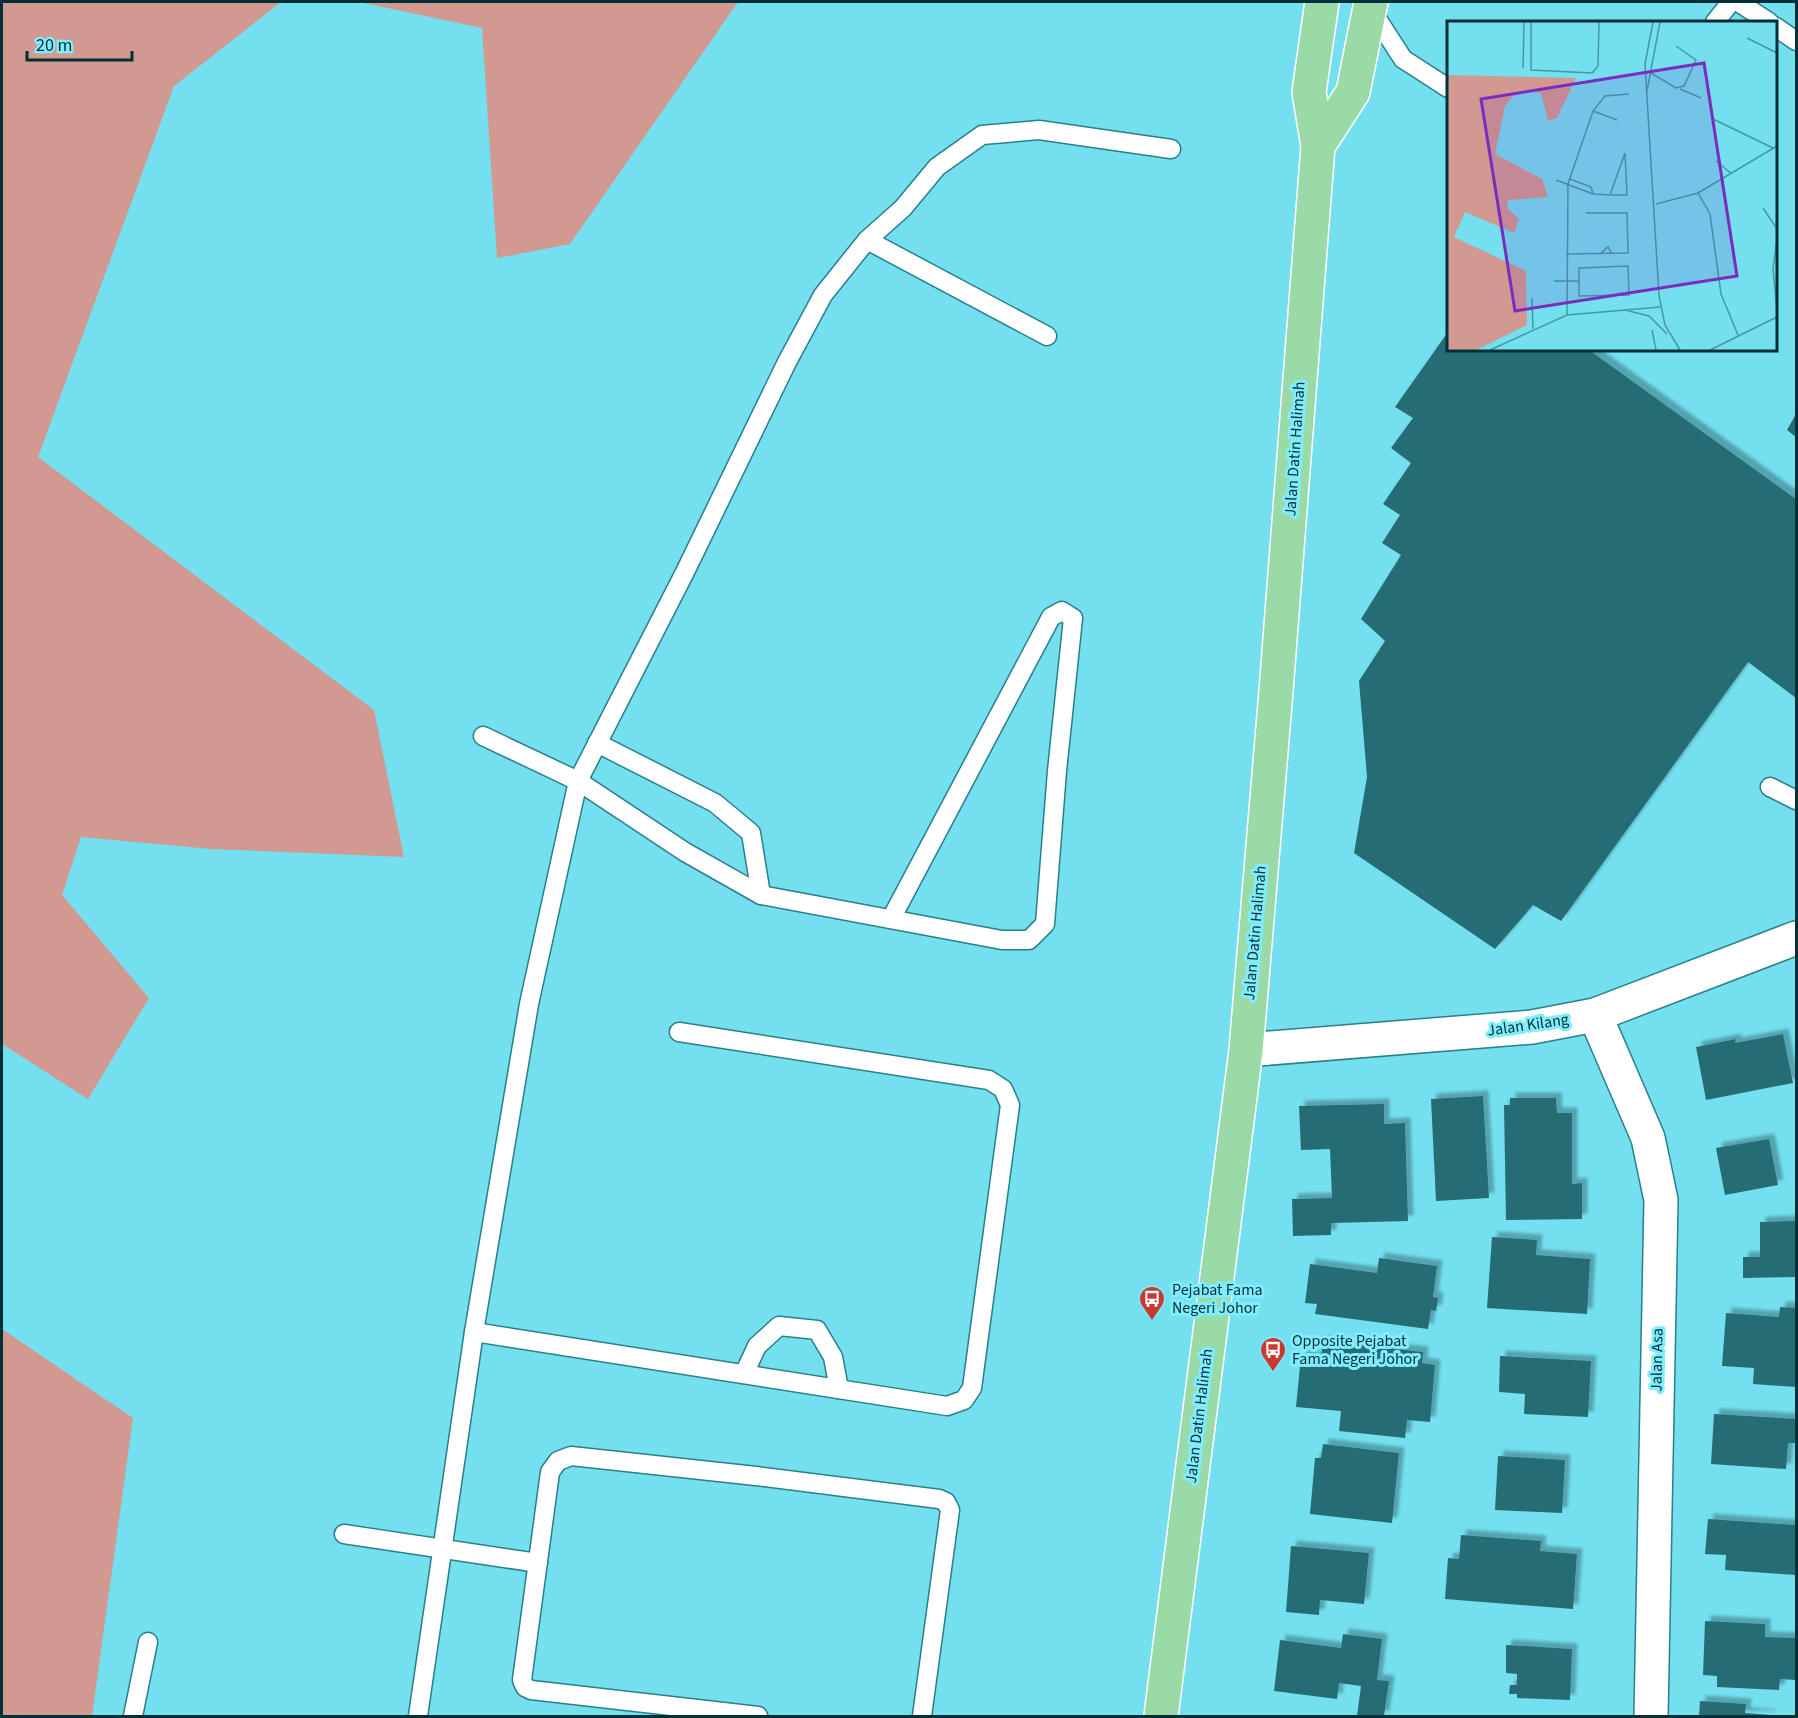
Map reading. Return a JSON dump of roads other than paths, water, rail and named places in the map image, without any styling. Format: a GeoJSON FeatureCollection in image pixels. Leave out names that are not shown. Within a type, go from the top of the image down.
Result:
{"type":"FeatureCollection","features":[{"type":"Feature","properties":{"kind":"main road","name":"Jalan Datin Halimah"},"geometry":{"type":"LineString","coordinates":[[1161,1716],[1246,1050],[1318,146],[1309,92],[1322,2]]}},
{"type":"Feature","properties":{"kind":"main road","name":"Jalan Datin Halimah"},"geometry":{"type":"LineString","coordinates":[[1318,146],[1353,92],[1371,5]]}},
{"type":"Feature","properties":{"kind":"street","name":"Jalan Kilang"},"geometry":{"type":"LineString","coordinates":[[1246,1050],[1532,1027],[1595,1015],[1797,938]]}},
{"type":"Feature","properties":{"kind":"street","name":"Jalan Asa"},"geometry":{"type":"LineString","coordinates":[[1595,1015],[1648,1138],[1661,1200],[1651,1716]]}},
{"type":"Feature","properties":{"kind":"lane"},"geometry":{"type":"LineString","coordinates":[[1716,21],[1731,2]]}},
{"type":"Feature","properties":{"kind":"lane"},"geometry":{"type":"LineString","coordinates":[[1738,2],[1767,21]]}},
{"type":"Feature","properties":{"kind":"lane"},"geometry":{"type":"LineString","coordinates":[[1371,5],[1403,59],[1447,87]]}},
{"type":"Feature","properties":{"kind":"lane"},"geometry":{"type":"LineString","coordinates":[[1777,28],[1797,41]]}},
{"type":"Feature","properties":{"kind":"lane"},"geometry":{"type":"LineString","coordinates":[[418,1716],[474,1332],[529,1004],[578,781],[823,295],[867,240],[903,208],[937,167],[982,135],[1039,130],[1171,149]]}},
{"type":"Feature","properties":{"kind":"lane"},"geometry":{"type":"LineString","coordinates":[[867,240],[1047,336]]}},
{"type":"Feature","properties":{"kind":"lane"},"geometry":{"type":"LineString","coordinates":[[483,736],[578,781],[685,852],[761,895],[1002,940],[1029,940],[1045,924],[1056,782],[1073,618],[1062,611],[1051,617],[891,919]]}},
{"type":"Feature","properties":{"kind":"lane"},"geometry":{"type":"LineString","coordinates":[[597,743],[715,803],[752,833],[761,895]]}},
{"type":"Feature","properties":{"kind":"lane"},"geometry":{"type":"LineString","coordinates":[[1770,787],[1797,800]]}},
{"type":"Feature","properties":{"kind":"lane"},"geometry":{"type":"LineString","coordinates":[[474,1332],[947,1406],[964,1400],[972,1388],[1010,1105],[1004,1089],[989,1080],[679,1032]]}},
{"type":"Feature","properties":{"kind":"lane"},"geometry":{"type":"LineString","coordinates":[[744,1374],[757,1346],[779,1326],[817,1330],[833,1357],[839,1389]]}},
{"type":"Feature","properties":{"kind":"lane"},"geometry":{"type":"LineString","coordinates":[[758,1716],[531,1690],[525,1687],[522,1680],[550,1472],[558,1461],[571,1456],[744,1475],[939,1499],[946,1502],[950,1510],[922,1716]]}},
{"type":"Feature","properties":{"kind":"lane"},"geometry":{"type":"LineString","coordinates":[[344,1534],[538,1563]]}},
{"type":"Feature","properties":{"kind":"lane"},"geometry":{"type":"LineString","coordinates":[[133,1716],[148,1642]]}},
{"type":"Feature","properties":{"kind":"place","name":"Pejabat Fama Negeri Johor"},"geometry":{"type":"Point","coordinates":[1152,1322]}},
{"type":"Feature","properties":{"kind":"place","name":"Opposite Pejabat Fama Negeri Johor"},"geometry":{"type":"Point","coordinates":[1273,1373]}}]}
